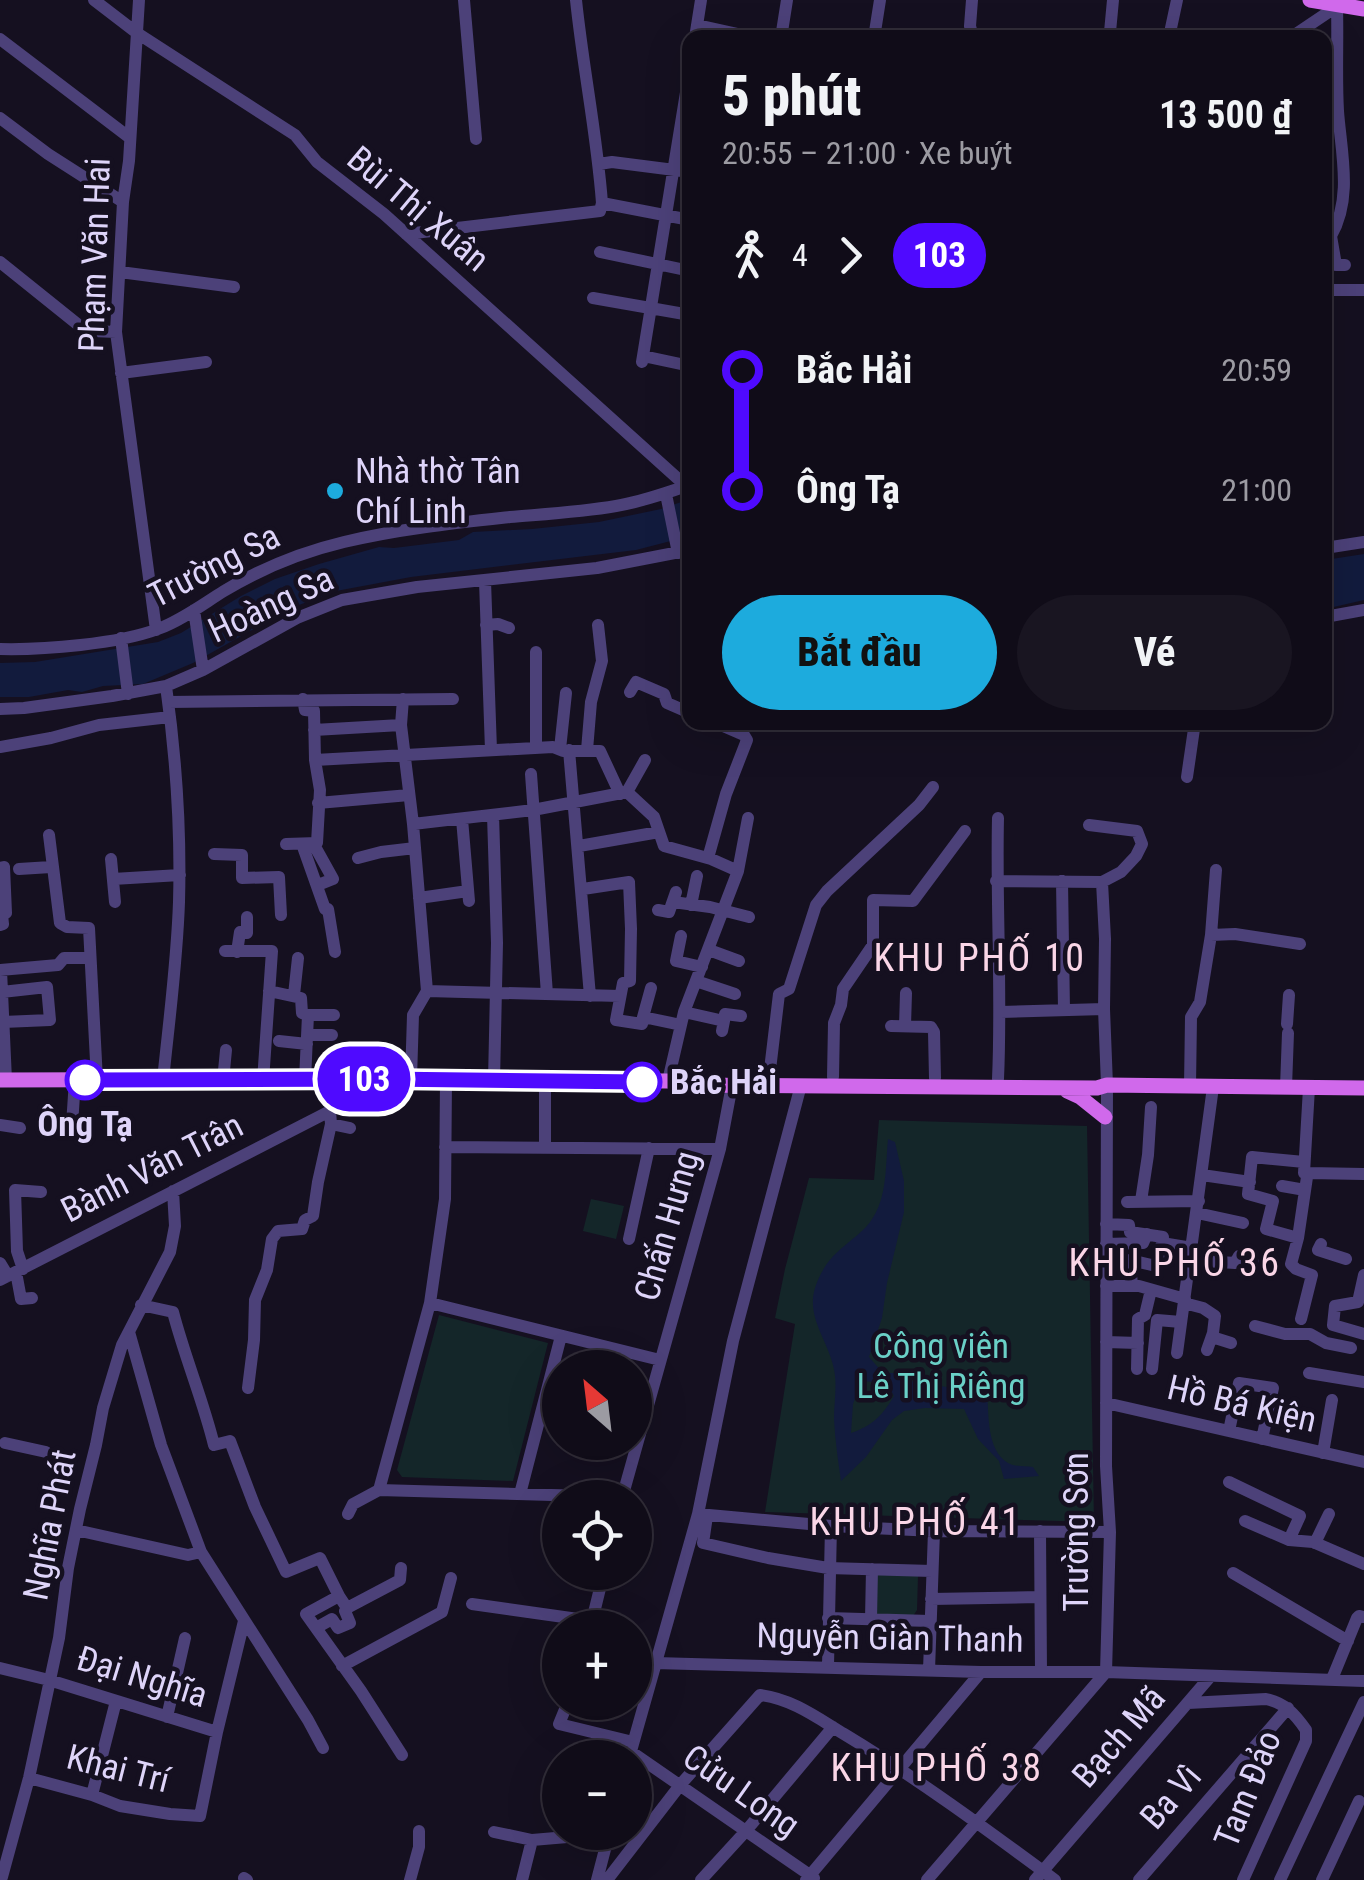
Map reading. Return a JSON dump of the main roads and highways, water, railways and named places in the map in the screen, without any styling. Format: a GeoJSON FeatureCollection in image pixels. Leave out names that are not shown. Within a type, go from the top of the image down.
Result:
{"type":"FeatureCollection","features":[{"type":"Feature","properties":{"kind":"main road"},"geometry":{"type":"LineString","coordinates":[[1310,0],[1364,8]]}},
{"type":"Feature","properties":{"kind":"main road"},"geometry":{"type":"LineString","coordinates":[[668,1082],[681,1077],[833,1077],[1100,1080],[1107,1086]]}},
{"type":"Feature","properties":{"kind":"main road"},"geometry":{"type":"LineString","coordinates":[[3,1080],[411,1079],[1364,1088]]}},
{"type":"Feature","properties":{"kind":"main road"},"geometry":{"type":"LineString","coordinates":[[1059,1088],[1080,1097],[1106,1117]]}},
{"type":"Feature","properties":{"kind":"water"},"geometry":{"type":"Polygon","coordinates":[[[682,502],[682,538],[636,550],[411,577],[336,591],[291,608],[193,663],[143,684],[0,697],[0,663],[35,662],[158,642],[275,579],[319,564],[379,547],[459,540],[473,532],[599,522],[682,502]]]}},
{"type":"Feature","properties":{"kind":"water"},"geometry":{"type":"Polygon","coordinates":[[[1364,554],[1364,600],[1332,607],[1332,559],[1364,554]]]}},
{"type":"Feature","properties":{"kind":"water"},"geometry":{"type":"Polygon","coordinates":[[[888,1139],[895,1142],[904,1181],[904,1212],[882,1318],[869,1357],[883,1373],[900,1373],[903,1380],[987,1391],[990,1430],[996,1449],[1008,1463],[1033,1467],[1039,1476],[1004,1479],[999,1461],[978,1439],[964,1409],[925,1408],[904,1411],[892,1420],[866,1457],[841,1481],[834,1427],[836,1385],[815,1316],[813,1296],[826,1265],[873,1218],[882,1197],[888,1139]],[[861,1381],[853,1404],[851,1433],[871,1423],[890,1403],[894,1396],[886,1383],[861,1381]]]}},
{"type":"Feature","properties":{"kind":"place","name":"Nhà thờ Tân Chí Linh"},"geometry":{"type":"Point","coordinates":[335,491]}},
{"type":"Feature","properties":{"kind":"place","name":"Ông Tạ"},"geometry":{"type":"Point","coordinates":[85,1080]}},
{"type":"Feature","properties":{"kind":"place","name":"Bắc Hải"},"geometry":{"type":"Point","coordinates":[642,1082]}},
{"type":"Feature","properties":{"kind":"district","name":"KHU PHỐ 10"},"geometry":{"type":"Point","coordinates":[980,958]}},
{"type":"Feature","properties":{"kind":"district","name":"KHU PHỐ 36"},"geometry":{"type":"Point","coordinates":[1175,1263]}},
{"type":"Feature","properties":{"kind":"district","name":"KHU PHỐ 41"},"geometry":{"type":"Point","coordinates":[916,1522]}},
{"type":"Feature","properties":{"kind":"district","name":"KHU PHỐ 38"},"geometry":{"type":"Point","coordinates":[937,1768]}},
{"type":"Feature","properties":{"kind":"park label","name":"Công viên Lê Thị Riêng"},"geometry":{"type":"Point","coordinates":[941,1366]}}]}
